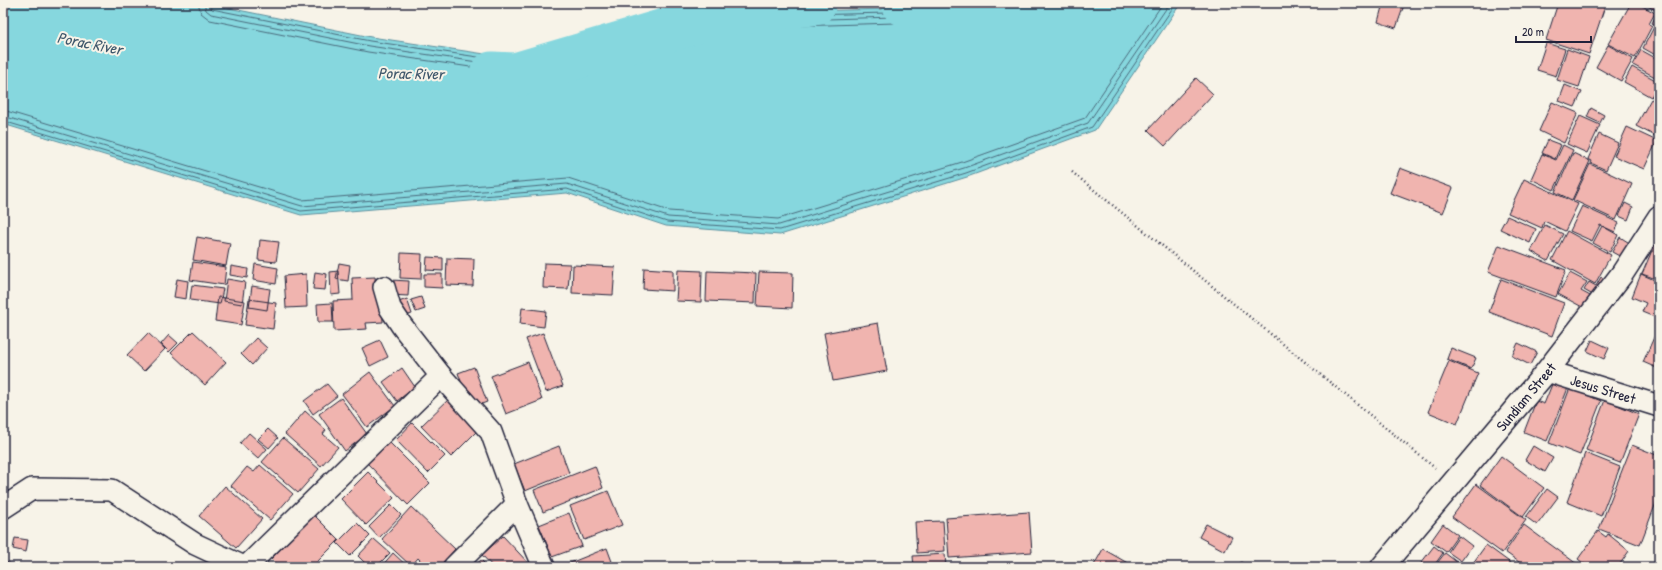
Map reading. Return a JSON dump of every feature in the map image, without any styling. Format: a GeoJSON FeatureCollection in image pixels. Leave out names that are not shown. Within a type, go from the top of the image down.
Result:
{"type":"FeatureCollection","features":[{"type":"Feature","properties":{"kind":"street","name":"Sundiam Street"},"geometry":{"type":"LineString","coordinates":[[1382,567],[1547,370],[1622,274],[1659,217]]}},
{"type":"Feature","properties":{"kind":"street"},"geometry":{"type":"LineString","coordinates":[[384,286],[390,308],[441,376],[491,432],[517,504],[544,567]]}},
{"type":"Feature","properties":{"kind":"street","name":"Jesus Street"},"geometry":{"type":"LineString","coordinates":[[1547,370],[1659,406]]}},
{"type":"Feature","properties":{"kind":"street"},"geometry":{"type":"LineString","coordinates":[[3,508],[32,489],[112,490],[195,544],[245,567],[441,376]]}},
{"type":"Feature","properties":{"kind":"street"},"geometry":{"type":"LineString","coordinates":[[454,567],[517,504]]}},
{"type":"Feature","properties":{"kind":"path"},"geometry":{"type":"LineString","coordinates":[[1072,172],[1453,482]]}},
{"type":"Feature","properties":{"kind":"water"},"geometry":{"type":"Polygon","coordinates":[[[3,3],[204,3],[371,37],[552,64],[725,13],[928,8],[937,3],[1181,3],[1095,130],[967,177],[780,235],[666,226],[567,193],[301,215],[3,124],[3,3]]]}},
{"type":"Feature","properties":{"kind":"building"},"geometry":{"type":"Polygon","coordinates":[[[1383,3],[1404,5],[1396,28],[1378,22],[1383,3]]]}},
{"type":"Feature","properties":{"kind":"building"},"geometry":{"type":"Polygon","coordinates":[[[1558,3],[1606,3],[1589,54],[1546,40],[1558,3]]]}},
{"type":"Feature","properties":{"kind":"building"},"geometry":{"type":"Polygon","coordinates":[[[1631,3],[1637,3],[1655,13],[1649,24],[1652,26],[1635,58],[1608,44],[1631,3]]]}},
{"type":"Feature","properties":{"kind":"building"},"geometry":{"type":"Polygon","coordinates":[[[1640,3],[1659,3],[1659,4],[1656,10],[1640,3]]]}},
{"type":"Feature","properties":{"kind":"building"},"geometry":{"type":"Polygon","coordinates":[[[1659,10],[1659,27],[1652,23],[1659,10]]]}},
{"type":"Feature","properties":{"kind":"building"},"geometry":{"type":"Polygon","coordinates":[[[1654,27],[1659,30],[1659,57],[1643,48],[1654,27]]]}},
{"type":"Feature","properties":{"kind":"building"},"geometry":{"type":"Polygon","coordinates":[[[1546,43],[1565,49],[1556,76],[1537,70],[1546,43]]]}},
{"type":"Feature","properties":{"kind":"building"},"geometry":{"type":"Polygon","coordinates":[[[1608,45],[1633,59],[1621,81],[1596,67],[1608,45]]]}},
{"type":"Feature","properties":{"kind":"building"},"geometry":{"type":"Polygon","coordinates":[[[1567,49],[1589,57],[1579,87],[1557,80],[1567,49]]]}},
{"type":"Feature","properties":{"kind":"building"},"geometry":{"type":"Polygon","coordinates":[[[1641,50],[1659,60],[1659,70],[1655,77],[1633,65],[1641,50]]]}},
{"type":"Feature","properties":{"kind":"building"},"geometry":{"type":"Polygon","coordinates":[[[1632,67],[1659,82],[1651,97],[1624,82],[1632,67]]]}},
{"type":"Feature","properties":{"kind":"building"},"geometry":{"type":"Polygon","coordinates":[[[1196,78],[1213,94],[1165,146],[1148,130],[1196,78]]]}},
{"type":"Feature","properties":{"kind":"building"},"geometry":{"type":"Polygon","coordinates":[[[1565,85],[1582,92],[1575,107],[1559,101],[1565,85]]]}},
{"type":"Feature","properties":{"kind":"building"},"geometry":{"type":"Polygon","coordinates":[[[1659,85],[1659,101],[1652,97],[1659,85]]]}},
{"type":"Feature","properties":{"kind":"building"},"geometry":{"type":"Polygon","coordinates":[[[1651,99],[1659,103],[1659,138],[1636,126],[1651,99]]]}},
{"type":"Feature","properties":{"kind":"building"},"geometry":{"type":"Polygon","coordinates":[[[1552,102],[1578,113],[1564,143],[1539,131],[1552,102]]]}},
{"type":"Feature","properties":{"kind":"building"},"geometry":{"type":"Polygon","coordinates":[[[1591,108],[1604,115],[1600,123],[1587,117],[1591,108]]]}},
{"type":"Feature","properties":{"kind":"building"},"geometry":{"type":"Polygon","coordinates":[[[1580,116],[1600,125],[1587,153],[1567,144],[1580,116]]]}},
{"type":"Feature","properties":{"kind":"building"},"geometry":{"type":"Polygon","coordinates":[[[1627,127],[1657,141],[1644,169],[1614,156],[1627,127]]]}},
{"type":"Feature","properties":{"kind":"building"},"geometry":{"type":"Polygon","coordinates":[[[1599,134],[1618,143],[1606,170],[1591,163],[1592,161],[1588,159],[1599,134]]]}},
{"type":"Feature","properties":{"kind":"building"},"geometry":{"type":"Polygon","coordinates":[[[1548,140],[1561,145],[1555,159],[1542,153],[1548,140]]]}},
{"type":"Feature","properties":{"kind":"building"},"geometry":{"type":"Polygon","coordinates":[[[1563,145],[1573,150],[1554,190],[1531,179],[1542,154],[1556,160],[1563,145]]]}},
{"type":"Feature","properties":{"kind":"building"},"geometry":{"type":"Polygon","coordinates":[[[1573,153],[1590,161],[1572,200],[1555,192],[1573,153]]]}},
{"type":"Feature","properties":{"kind":"building"},"geometry":{"type":"Polygon","coordinates":[[[1590,164],[1632,184],[1616,220],[1573,200],[1590,164]]]}},
{"type":"Feature","properties":{"kind":"building"},"geometry":{"type":"Polygon","coordinates":[[[1400,168],[1453,188],[1443,213],[1390,193],[1400,168]]]}},
{"type":"Feature","properties":{"kind":"building"},"geometry":{"type":"Polygon","coordinates":[[[1524,179],[1578,204],[1565,231],[1544,221],[1542,228],[1508,213],[1524,179]]]}},
{"type":"Feature","properties":{"kind":"building"},"geometry":{"type":"Polygon","coordinates":[[[1625,203],[1633,207],[1628,220],[1619,216],[1625,203]]]}},
{"type":"Feature","properties":{"kind":"building"},"geometry":{"type":"Polygon","coordinates":[[[1582,206],[1619,223],[1615,232],[1600,225],[1592,241],[1570,231],[1582,206]]]}},
{"type":"Feature","properties":{"kind":"building"},"geometry":{"type":"Polygon","coordinates":[[[1507,216],[1536,229],[1530,243],[1500,229],[1507,216]]]}},
{"type":"Feature","properties":{"kind":"building"},"geometry":{"type":"Polygon","coordinates":[[[1545,225],[1563,234],[1548,261],[1531,251],[1545,225]]]}},
{"type":"Feature","properties":{"kind":"building"},"geometry":{"type":"Polygon","coordinates":[[[1602,226],[1618,235],[1610,252],[1593,243],[1602,226]]]}},
{"type":"Feature","properties":{"kind":"building"},"geometry":{"type":"Polygon","coordinates":[[[1567,231],[1611,255],[1595,284],[1552,260],[1567,231]]]}},
{"type":"Feature","properties":{"kind":"building"},"geometry":{"type":"Polygon","coordinates":[[[1659,234],[1659,280],[1642,274],[1659,234]]]}},
{"type":"Feature","properties":{"kind":"building"},"geometry":{"type":"Polygon","coordinates":[[[197,237],[230,243],[226,266],[193,260],[197,237]]]}},
{"type":"Feature","properties":{"kind":"building"},"geometry":{"type":"Polygon","coordinates":[[[1620,237],[1631,244],[1623,258],[1612,252],[1620,237]]]}},
{"type":"Feature","properties":{"kind":"building"},"geometry":{"type":"Polygon","coordinates":[[[260,240],[279,242],[276,262],[258,260],[260,240]]]}},
{"type":"Feature","properties":{"kind":"building"},"geometry":{"type":"Polygon","coordinates":[[[1499,245],[1566,270],[1556,297],[1488,272],[1499,245]]]}},
{"type":"Feature","properties":{"kind":"building"},"geometry":{"type":"Polygon","coordinates":[[[401,253],[422,254],[421,279],[400,278],[401,253]]]}},
{"type":"Feature","properties":{"kind":"building"},"geometry":{"type":"Polygon","coordinates":[[[427,257],[443,258],[443,271],[426,270],[427,257]]]}},
{"type":"Feature","properties":{"kind":"building"},"geometry":{"type":"Polygon","coordinates":[[[447,258],[474,259],[473,286],[446,285],[447,258]]]}},
{"type":"Feature","properties":{"kind":"building"},"geometry":{"type":"Polygon","coordinates":[[[193,262],[226,267],[224,285],[190,280],[193,262]]]}},
{"type":"Feature","properties":{"kind":"building"},"geometry":{"type":"Polygon","coordinates":[[[339,263],[350,265],[348,281],[336,279],[339,263]]]}},
{"type":"Feature","properties":{"kind":"building"},"geometry":{"type":"Polygon","coordinates":[[[544,263],[570,264],[568,289],[543,288],[544,263]]]}},
{"type":"Feature","properties":{"kind":"building"},"geometry":{"type":"Polygon","coordinates":[[[255,264],[278,268],[276,284],[253,280],[255,264]]]}},
{"type":"Feature","properties":{"kind":"building"},"geometry":{"type":"Polygon","coordinates":[[[573,265],[615,267],[613,295],[572,293],[573,265]]]}},
{"type":"Feature","properties":{"kind":"building"},"geometry":{"type":"Polygon","coordinates":[[[231,266],[248,269],[247,278],[230,275],[231,266]]]}},
{"type":"Feature","properties":{"kind":"building"},"geometry":{"type":"Polygon","coordinates":[[[644,268],[673,270],[673,291],[643,289],[644,268]]]}},
{"type":"Feature","properties":{"kind":"building"},"geometry":{"type":"Polygon","coordinates":[[[678,270],[702,271],[701,302],[676,301],[678,270]]]}},
{"type":"Feature","properties":{"kind":"building"},"geometry":{"type":"Polygon","coordinates":[[[338,271],[340,294],[331,295],[330,272],[338,271]]]}},
{"type":"Feature","properties":{"kind":"building"},"geometry":{"type":"Polygon","coordinates":[[[707,271],[756,273],[755,303],[706,301],[707,271]]]}},
{"type":"Feature","properties":{"kind":"building"},"geometry":{"type":"Polygon","coordinates":[[[315,272],[327,274],[325,290],[313,289],[315,272]]]}},
{"type":"Feature","properties":{"kind":"building"},"geometry":{"type":"Polygon","coordinates":[[[759,272],[793,273],[792,308],[757,306],[759,272]]]}},
{"type":"Feature","properties":{"kind":"building"},"geometry":{"type":"Polygon","coordinates":[[[1570,273],[1587,282],[1581,291],[1592,297],[1586,309],[1558,294],[1570,273]]]}},
{"type":"Feature","properties":{"kind":"building"},"geometry":{"type":"Polygon","coordinates":[[[306,274],[307,307],[286,308],[284,276],[306,274]]]}},
{"type":"Feature","properties":{"kind":"building"},"geometry":{"type":"Polygon","coordinates":[[[424,274],[442,274],[442,288],[424,287],[424,274]]]}},
{"type":"Feature","properties":{"kind":"building"},"geometry":{"type":"Polygon","coordinates":[[[1641,274],[1659,282],[1659,319],[1642,312],[1646,303],[1632,297],[1641,274]]]}},
{"type":"Feature","properties":{"kind":"building"},"geometry":{"type":"Polygon","coordinates":[[[375,277],[377,300],[382,299],[383,322],[366,323],[367,329],[334,331],[333,301],[353,300],[352,278],[375,277]]]}},
{"type":"Feature","properties":{"kind":"building"},"geometry":{"type":"Polygon","coordinates":[[[1601,277],[1608,281],[1598,298],[1584,290],[1589,282],[1596,286],[1601,277]]]}},
{"type":"Feature","properties":{"kind":"building"},"geometry":{"type":"Polygon","coordinates":[[[177,279],[188,281],[186,299],[174,297],[177,279]]]}},
{"type":"Feature","properties":{"kind":"building"},"geometry":{"type":"Polygon","coordinates":[[[227,279],[245,282],[242,304],[224,301],[227,279]]]}},
{"type":"Feature","properties":{"kind":"building"},"geometry":{"type":"Polygon","coordinates":[[[1501,279],[1564,303],[1552,336],[1489,312],[1501,279]]]}},
{"type":"Feature","properties":{"kind":"building"},"geometry":{"type":"Polygon","coordinates":[[[391,280],[409,281],[408,296],[390,295],[391,280]]]}},
{"type":"Feature","properties":{"kind":"building"},"geometry":{"type":"Polygon","coordinates":[[[192,285],[223,289],[220,304],[190,300],[192,285]]]}},
{"type":"Feature","properties":{"kind":"building"},"geometry":{"type":"Polygon","coordinates":[[[252,286],[270,289],[267,310],[249,307],[252,286]]]}},
{"type":"Feature","properties":{"kind":"building"},"geometry":{"type":"Polygon","coordinates":[[[218,297],[245,301],[241,325],[215,321],[218,297]]]}},
{"type":"Feature","properties":{"kind":"building"},"geometry":{"type":"Polygon","coordinates":[[[421,297],[425,309],[416,312],[411,300],[421,297]]]}},
{"type":"Feature","properties":{"kind":"building"},"geometry":{"type":"Polygon","coordinates":[[[249,299],[276,303],[273,329],[245,325],[249,299]]]}},
{"type":"Feature","properties":{"kind":"building"},"geometry":{"type":"Polygon","coordinates":[[[407,299],[412,314],[398,318],[393,304],[407,299]]]}},
{"type":"Feature","properties":{"kind":"building"},"geometry":{"type":"Polygon","coordinates":[[[332,303],[333,322],[318,322],[317,304],[332,303]]]}},
{"type":"Feature","properties":{"kind":"building"},"geometry":{"type":"Polygon","coordinates":[[[522,308],[546,311],[544,327],[520,324],[522,308]]]}},
{"type":"Feature","properties":{"kind":"building"},"geometry":{"type":"Polygon","coordinates":[[[878,323],[887,371],[833,381],[824,333],[878,323]]]}},
{"type":"Feature","properties":{"kind":"building"},"geometry":{"type":"Polygon","coordinates":[[[1659,326],[1659,369],[1643,362],[1659,326]]]}},
{"type":"Feature","properties":{"kind":"building"},"geometry":{"type":"Polygon","coordinates":[[[193,331],[226,362],[205,385],[171,353],[193,331]]]}},
{"type":"Feature","properties":{"kind":"building"},"geometry":{"type":"Polygon","coordinates":[[[148,333],[165,349],[144,371],[127,355],[148,333]]]}},
{"type":"Feature","properties":{"kind":"building"},"geometry":{"type":"Polygon","coordinates":[[[543,333],[563,386],[546,392],[526,339],[543,333]]]}},
{"type":"Feature","properties":{"kind":"building"},"geometry":{"type":"Polygon","coordinates":[[[169,335],[178,343],[169,352],[161,344],[169,335]]]}},
{"type":"Feature","properties":{"kind":"building"},"geometry":{"type":"Polygon","coordinates":[[[256,338],[267,348],[252,365],[241,354],[256,338]]]}},
{"type":"Feature","properties":{"kind":"building"},"geometry":{"type":"Polygon","coordinates":[[[380,340],[388,357],[370,366],[362,348],[380,340]]]}},
{"type":"Feature","properties":{"kind":"building"},"geometry":{"type":"Polygon","coordinates":[[[1592,340],[1609,348],[1604,359],[1587,351],[1592,340]]]}},
{"type":"Feature","properties":{"kind":"building"},"geometry":{"type":"Polygon","coordinates":[[[1518,343],[1537,352],[1530,365],[1512,356],[1518,343]]]}},
{"type":"Feature","properties":{"kind":"building"},"geometry":{"type":"Polygon","coordinates":[[[1451,348],[1476,358],[1471,369],[1447,359],[1451,348]]]}},
{"type":"Feature","properties":{"kind":"building"},"geometry":{"type":"Polygon","coordinates":[[[1449,361],[1478,373],[1457,424],[1428,412],[1449,361]]]}},
{"type":"Feature","properties":{"kind":"building"},"geometry":{"type":"Polygon","coordinates":[[[528,362],[542,400],[506,414],[491,376],[528,362]]]}},
{"type":"Feature","properties":{"kind":"building"},"geometry":{"type":"Polygon","coordinates":[[[474,367],[487,402],[471,408],[458,373],[474,367]]]}},
{"type":"Feature","properties":{"kind":"building"},"geometry":{"type":"Polygon","coordinates":[[[402,368],[415,387],[397,401],[383,382],[402,368]]]}},
{"type":"Feature","properties":{"kind":"building"},"geometry":{"type":"Polygon","coordinates":[[[370,372],[395,406],[367,427],[342,394],[370,372]]]}},
{"type":"Feature","properties":{"kind":"building"},"geometry":{"type":"Polygon","coordinates":[[[1553,382],[1568,388],[1547,441],[1524,432],[1536,401],[1544,404],[1553,382]]]}},
{"type":"Feature","properties":{"kind":"building"},"geometry":{"type":"Polygon","coordinates":[[[327,384],[337,396],[313,414],[304,401],[327,384]]]}},
{"type":"Feature","properties":{"kind":"building"},"geometry":{"type":"Polygon","coordinates":[[[1570,388],[1601,401],[1580,455],[1549,443],[1570,388]]]}},
{"type":"Feature","properties":{"kind":"building"},"geometry":{"type":"Polygon","coordinates":[[[452,396],[482,426],[451,457],[421,426],[452,396]]]}},
{"type":"Feature","properties":{"kind":"building"},"geometry":{"type":"Polygon","coordinates":[[[341,398],[367,434],[345,451],[319,414],[341,398]]]}},
{"type":"Feature","properties":{"kind":"building"},"geometry":{"type":"Polygon","coordinates":[[[1605,400],[1639,414],[1620,463],[1586,450],[1605,400]]]}},
{"type":"Feature","properties":{"kind":"building"},"geometry":{"type":"Polygon","coordinates":[[[305,411],[326,430],[323,434],[338,447],[321,466],[285,434],[305,411]]]}},
{"type":"Feature","properties":{"kind":"building"},"geometry":{"type":"Polygon","coordinates":[[[412,423],[445,456],[428,473],[396,440],[412,423]]]}},
{"type":"Feature","properties":{"kind":"building"},"geometry":{"type":"Polygon","coordinates":[[[268,429],[278,438],[269,448],[258,439],[268,429]]]}},
{"type":"Feature","properties":{"kind":"building"},"geometry":{"type":"Polygon","coordinates":[[[249,433],[267,449],[258,459],[240,443],[249,433]]]}},
{"type":"Feature","properties":{"kind":"building"},"geometry":{"type":"Polygon","coordinates":[[[283,438],[319,469],[298,493],[262,462],[283,438]]]}},
{"type":"Feature","properties":{"kind":"building"},"geometry":{"type":"Polygon","coordinates":[[[389,442],[430,483],[408,505],[367,463],[389,442]]]}},
{"type":"Feature","properties":{"kind":"building"},"geometry":{"type":"Polygon","coordinates":[[[1632,445],[1659,456],[1659,495],[1640,545],[1599,529],[1632,445]]]}},
{"type":"Feature","properties":{"kind":"building"},"geometry":{"type":"Polygon","coordinates":[[[559,446],[569,473],[525,491],[514,464],[559,446]]]}},
{"type":"Feature","properties":{"kind":"building"},"geometry":{"type":"Polygon","coordinates":[[[1533,446],[1553,458],[1545,472],[1525,460],[1533,446]]]}},
{"type":"Feature","properties":{"kind":"building"},"geometry":{"type":"Polygon","coordinates":[[[1585,453],[1620,467],[1601,516],[1567,502],[1585,453]]]}},
{"type":"Feature","properties":{"kind":"building"},"geometry":{"type":"Polygon","coordinates":[[[1501,456],[1544,488],[1523,517],[1480,485],[1501,456]]]}},
{"type":"Feature","properties":{"kind":"building"},"geometry":{"type":"Polygon","coordinates":[[[260,465],[293,494],[270,520],[231,486],[247,467],[254,472],[260,465]]]}},
{"type":"Feature","properties":{"kind":"building"},"geometry":{"type":"Polygon","coordinates":[[[595,466],[603,488],[543,512],[534,490],[595,466]]]}},
{"type":"Feature","properties":{"kind":"building"},"geometry":{"type":"Polygon","coordinates":[[[368,472],[394,498],[366,525],[341,499],[368,472]]]}},
{"type":"Feature","properties":{"kind":"building"},"geometry":{"type":"Polygon","coordinates":[[[1476,484],[1526,520],[1502,553],[1452,517],[1476,484]]]}},
{"type":"Feature","properties":{"kind":"building"},"geometry":{"type":"Polygon","coordinates":[[[225,486],[262,519],[236,548],[199,516],[225,486]]]}},
{"type":"Feature","properties":{"kind":"building"},"geometry":{"type":"Polygon","coordinates":[[[1547,489],[1558,497],[1537,525],[1526,517],[1547,489]]]}},
{"type":"Feature","properties":{"kind":"building"},"geometry":{"type":"Polygon","coordinates":[[[608,491],[622,525],[584,540],[570,506],[608,491]]]}},
{"type":"Feature","properties":{"kind":"building"},"geometry":{"type":"Polygon","coordinates":[[[391,505],[401,515],[379,538],[369,527],[391,505]]]}},
{"type":"Feature","properties":{"kind":"building"},"geometry":{"type":"Polygon","coordinates":[[[411,507],[455,549],[439,567],[427,567],[418,558],[411,566],[382,539],[411,507]]]}},
{"type":"Feature","properties":{"kind":"building"},"geometry":{"type":"Polygon","coordinates":[[[1029,512],[1032,552],[949,558],[946,518],[1029,512]]]}},
{"type":"Feature","properties":{"kind":"building"},"geometry":{"type":"Polygon","coordinates":[[[569,513],[582,546],[552,557],[539,525],[569,513]]]}},
{"type":"Feature","properties":{"kind":"building"},"geometry":{"type":"Polygon","coordinates":[[[314,515],[339,540],[312,567],[279,567],[271,559],[314,515]]]}},
{"type":"Feature","properties":{"kind":"building"},"geometry":{"type":"Polygon","coordinates":[[[943,521],[945,551],[917,553],[915,522],[943,521]]]}},
{"type":"Feature","properties":{"kind":"building"},"geometry":{"type":"Polygon","coordinates":[[[357,523],[370,536],[350,556],[337,543],[357,523]]]}},
{"type":"Feature","properties":{"kind":"building"},"geometry":{"type":"Polygon","coordinates":[[[1206,524],[1232,537],[1225,551],[1199,537],[1206,524]]]}},
{"type":"Feature","properties":{"kind":"building"},"geometry":{"type":"Polygon","coordinates":[[[1443,524],[1458,535],[1446,552],[1431,541],[1443,524]]]}},
{"type":"Feature","properties":{"kind":"building"},"geometry":{"type":"Polygon","coordinates":[[[1524,525],[1581,567],[1526,567],[1505,552],[1524,525]]]}},
{"type":"Feature","properties":{"kind":"building"},"geometry":{"type":"Polygon","coordinates":[[[1598,531],[1606,537],[1608,534],[1629,551],[1618,567],[1588,567],[1578,559],[1598,531]]]}},
{"type":"Feature","properties":{"kind":"building"},"geometry":{"type":"Polygon","coordinates":[[[503,536],[532,567],[493,567],[482,555],[503,536]]]}},
{"type":"Feature","properties":{"kind":"building"},"geometry":{"type":"Polygon","coordinates":[[[1459,536],[1472,546],[1461,561],[1448,552],[1459,536]]]}},
{"type":"Feature","properties":{"kind":"building"},"geometry":{"type":"Polygon","coordinates":[[[15,538],[28,540],[26,552],[13,549],[15,538]]]}},
{"type":"Feature","properties":{"kind":"building"},"geometry":{"type":"Polygon","coordinates":[[[374,539],[390,553],[376,567],[369,567],[358,556],[374,539]]]}},
{"type":"Feature","properties":{"kind":"building"},"geometry":{"type":"Polygon","coordinates":[[[1486,545],[1516,567],[1470,567],[1486,545]]]}},
{"type":"Feature","properties":{"kind":"building"},"geometry":{"type":"Polygon","coordinates":[[[1434,546],[1443,553],[1433,567],[1418,567],[1434,546]]]}},
{"type":"Feature","properties":{"kind":"building"},"geometry":{"type":"Polygon","coordinates":[[[607,548],[614,567],[560,567],[607,548]]]}},
{"type":"Feature","properties":{"kind":"building"},"geometry":{"type":"Polygon","coordinates":[[[1103,549],[1131,565],[1130,567],[1093,567],[1103,549]]]}},
{"type":"Feature","properties":{"kind":"building"},"geometry":{"type":"Polygon","coordinates":[[[393,553],[408,567],[381,567],[393,553]]]}},
{"type":"Feature","properties":{"kind":"building"},"geometry":{"type":"Polygon","coordinates":[[[1445,553],[1463,567],[1434,567],[1445,553]]]}},
{"type":"Feature","properties":{"kind":"building"},"geometry":{"type":"Polygon","coordinates":[[[945,554],[946,567],[914,567],[913,556],[945,554]]]}},
{"type":"Feature","properties":{"kind":"building"},"geometry":{"type":"Polygon","coordinates":[[[481,560],[488,567],[473,567],[481,560]]]}},
{"type":"Feature","properties":{"kind":"building"},"geometry":{"type":"Polygon","coordinates":[[[5,562],[20,566],[20,567],[4,567],[5,562]]]}},
{"type":"Feature","properties":{"kind":"building"},"geometry":{"type":"Polygon","coordinates":[[[1241,562],[1248,567],[1237,567],[1241,562]]]}},
{"type":"Feature","properties":{"kind":"waterway","name":"Porac River"},"geometry":{"type":"LineString","coordinates":[[492,74],[515,75],[725,13],[814,3]]}},
{"type":"Feature","properties":{"kind":"waterway","name":"Porac River"},"geometry":{"type":"LineString","coordinates":[[903,3],[928,8],[934,3]]}}]}
